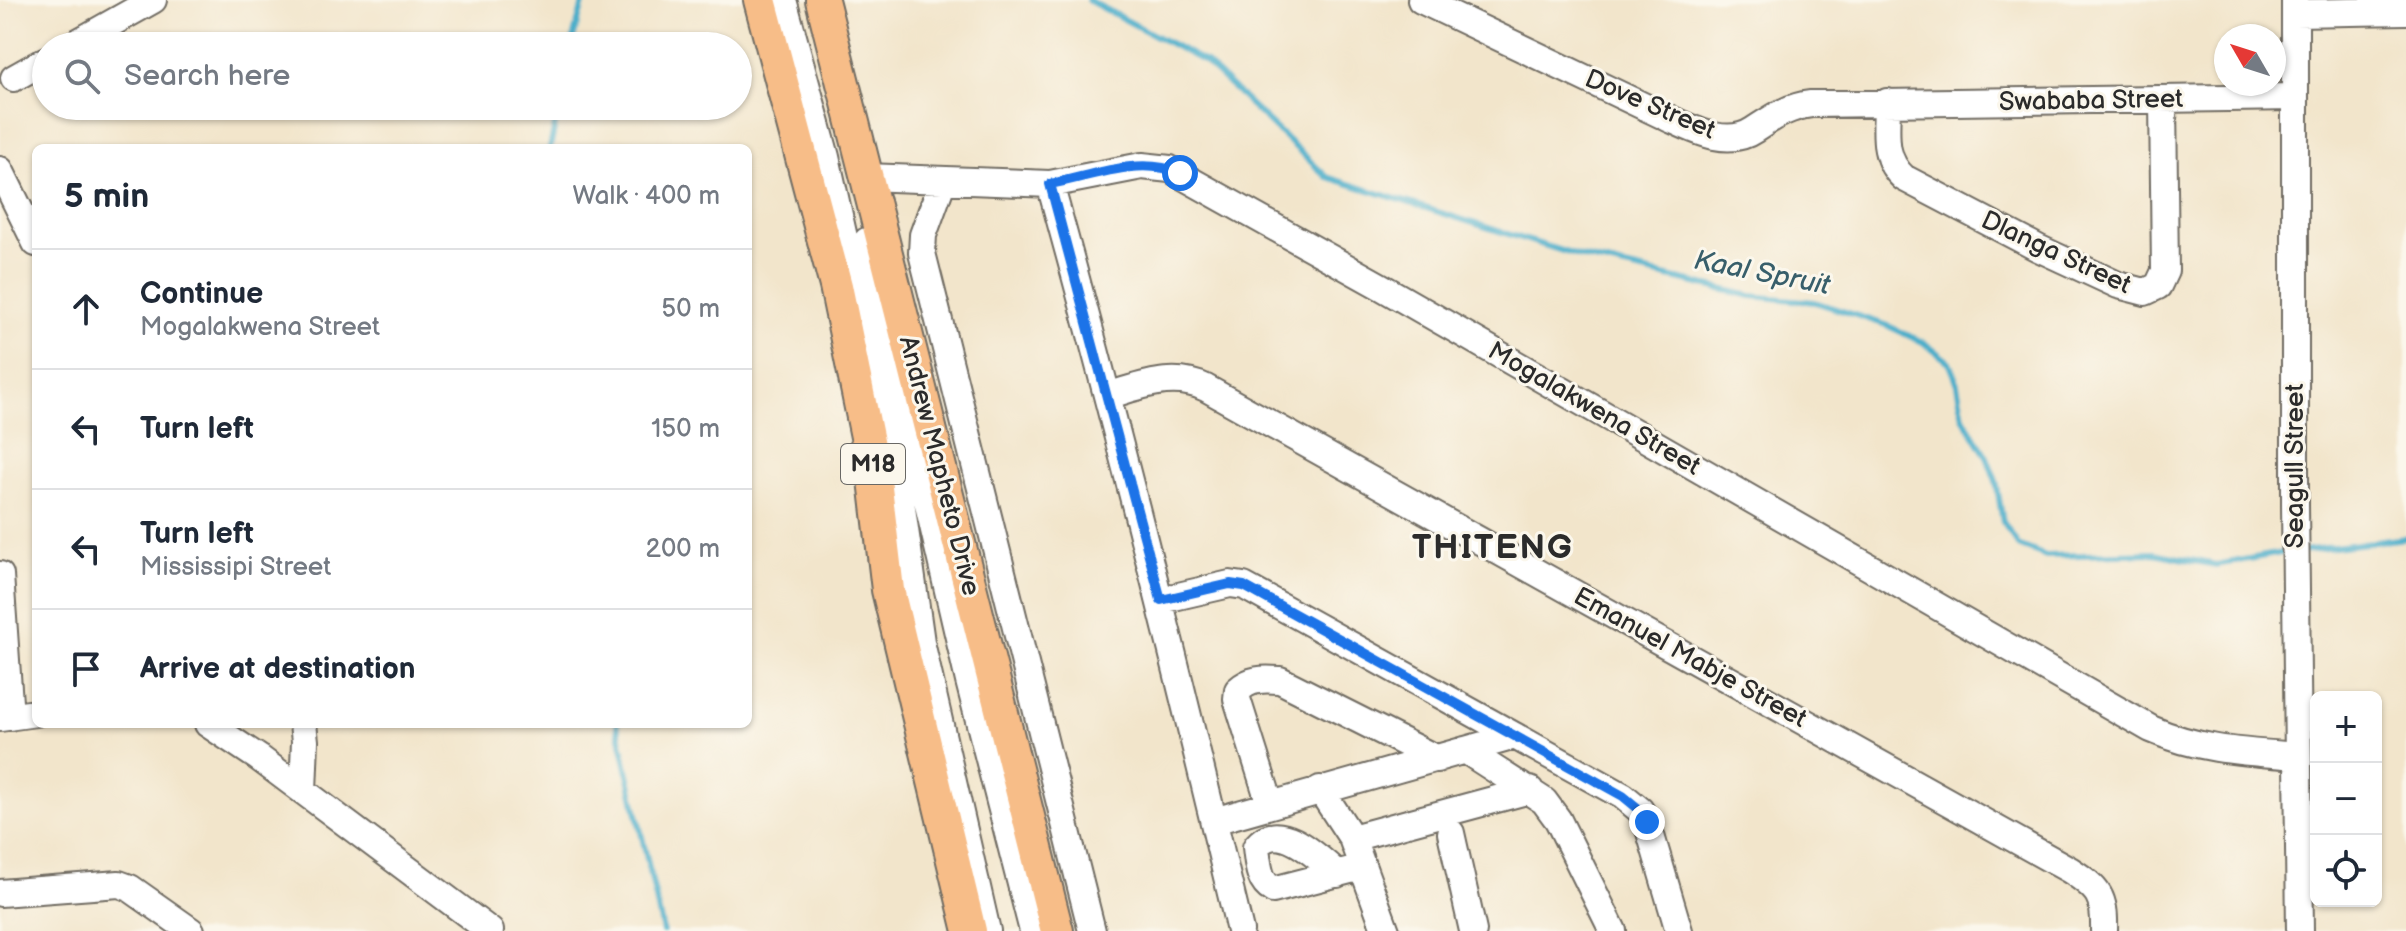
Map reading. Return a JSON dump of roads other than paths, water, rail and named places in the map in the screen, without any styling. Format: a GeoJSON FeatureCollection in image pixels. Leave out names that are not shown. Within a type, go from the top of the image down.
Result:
{"type":"FeatureCollection","features":[{"type":"Feature","properties":{"kind":"main road","name":"M18"},"geometry":{"type":"LineString","coordinates":[[760,0],[836,286],[874,471],[888,590],[970,931]]}},
{"type":"Feature","properties":{"kind":"main road","name":"Andrew Mapheto Drive"},"geometry":{"type":"LineString","coordinates":[[822,0],[1057,931]]}},
{"type":"Feature","properties":{"kind":"street"},"geometry":{"type":"LineString","coordinates":[[96,32],[153,0]]}},
{"type":"Feature","properties":{"kind":"street"},"geometry":{"type":"LineString","coordinates":[[783,0],[826,157],[898,480],[921,642],[987,931]]}},
{"type":"Feature","properties":{"kind":"street"},"geometry":{"type":"LineString","coordinates":[[812,0],[969,681],[1033,931]]}},
{"type":"Feature","properties":{"kind":"street","name":"Dove Street"},"geometry":{"type":"LineString","coordinates":[[1421,0],[1454,7],[1704,134],[1743,136],[1795,106],[1887,102]]}},
{"type":"Feature","properties":{"kind":"street"},"geometry":{"type":"LineString","coordinates":[[2295,6],[2406,11]]}},
{"type":"Feature","properties":{"kind":"street","name":"Seagull Street"},"geometry":{"type":"LineString","coordinates":[[2295,6],[2295,505],[2300,931]]}},
{"type":"Feature","properties":{"kind":"street"},"geometry":{"type":"LineString","coordinates":[[14,78],[32,68]]}},
{"type":"Feature","properties":{"kind":"street","name":"Swababa Street"},"geometry":{"type":"LineString","coordinates":[[1887,102],[2295,97]]}},
{"type":"Feature","properties":{"kind":"street","name":"Dlanga Street"},"geometry":{"type":"LineString","coordinates":[[1887,102],[1887,151],[1895,170],[1904,178],[2038,248],[2118,285],[2145,292],[2158,286],[2165,271],[2163,100]]}},
{"type":"Feature","properties":{"kind":"street","name":"Mogalakwena Street"},"geometry":{"type":"LineString","coordinates":[[866,177],[1050,184],[1142,166],[1180,173],[2151,729],[2173,739],[2213,749],[2298,756]]}},
{"type":"Feature","properties":{"kind":"street"},"geometry":{"type":"LineString","coordinates":[[0,170],[32,235]]}},
{"type":"Feature","properties":{"kind":"street"},"geometry":{"type":"LineString","coordinates":[[943,180],[923,235],[922,253],[1092,931]]}},
{"type":"Feature","properties":{"kind":"street"},"geometry":{"type":"LineString","coordinates":[[1050,184],[1109,395],[1240,931]]}},
{"type":"Feature","properties":{"kind":"street","name":"Emanuel Mabje Street"},"geometry":{"type":"LineString","coordinates":[[1109,395],[1176,379],[1206,388],[2070,870],[2095,888],[2102,899],[2104,931]]}},
{"type":"Feature","properties":{"kind":"street"},"geometry":{"type":"LineString","coordinates":[[0,575],[5,717],[32,714]]}},
{"type":"Feature","properties":{"kind":"street"},"geometry":{"type":"LineString","coordinates":[[1161,600],[1230,584],[1244,586],[1623,796],[1640,810],[1651,831],[1679,931]]}},
{"type":"Feature","properties":{"kind":"street"},"geometry":{"type":"LineString","coordinates":[[1270,804],[1237,699],[1238,690],[1258,679],[1280,680],[1437,759]]}},
{"type":"Feature","properties":{"kind":"street"},"geometry":{"type":"LineString","coordinates":[[214,728],[490,931]]}},
{"type":"Feature","properties":{"kind":"street"},"geometry":{"type":"LineString","coordinates":[[303,728],[303,791]]}},
{"type":"Feature","properties":{"kind":"street"},"geometry":{"type":"LineString","coordinates":[[1214,821],[1515,736]]}},
{"type":"Feature","properties":{"kind":"street"},"geometry":{"type":"LineString","coordinates":[[1465,750],[1544,801],[1558,820],[1613,931]]}},
{"type":"Feature","properties":{"kind":"street"},"geometry":{"type":"LineString","coordinates":[[1320,789],[1352,838],[1350,871],[1386,931]]}},
{"type":"Feature","properties":{"kind":"street"},"geometry":{"type":"LineString","coordinates":[[1352,838],[1530,790]]}},
{"type":"Feature","properties":{"kind":"street"},"geometry":{"type":"LineString","coordinates":[[1451,833],[1473,931]]}},
{"type":"Feature","properties":{"kind":"street"},"geometry":{"type":"LineString","coordinates":[[0,893],[119,884],[130,888],[191,931]]}},
{"type":"Feature","properties":{"kind":"waterway"},"geometry":{"type":"LineString","coordinates":[[575,32],[584,0]]}},
{"type":"Feature","properties":{"kind":"waterway","name":"Kaal Spruit"},"geometry":{"type":"LineString","coordinates":[[1088,0],[1205,62],[1327,177],[1581,257],[1751,296],[1815,302],[1886,325],[1923,342],[1949,362],[1956,379],[1963,417],[1987,457],[1996,481],[2003,522],[2018,545],[2046,556],[2154,553],[2216,565],[2287,552]]}},
{"type":"Feature","properties":{"kind":"waterway"},"geometry":{"type":"LineString","coordinates":[[551,144],[556,120]]}},
{"type":"Feature","properties":{"kind":"waterway","name":"Kaal Spruit"},"geometry":{"type":"LineString","coordinates":[[2302,551],[2406,538]]}},
{"type":"Feature","properties":{"kind":"waterway"},"geometry":{"type":"LineString","coordinates":[[618,728],[663,931]]}},
{"type":"Feature","properties":{"kind":"district","name":"THITENG"},"geometry":{"type":"Point","coordinates":[1493,547]}}]}
